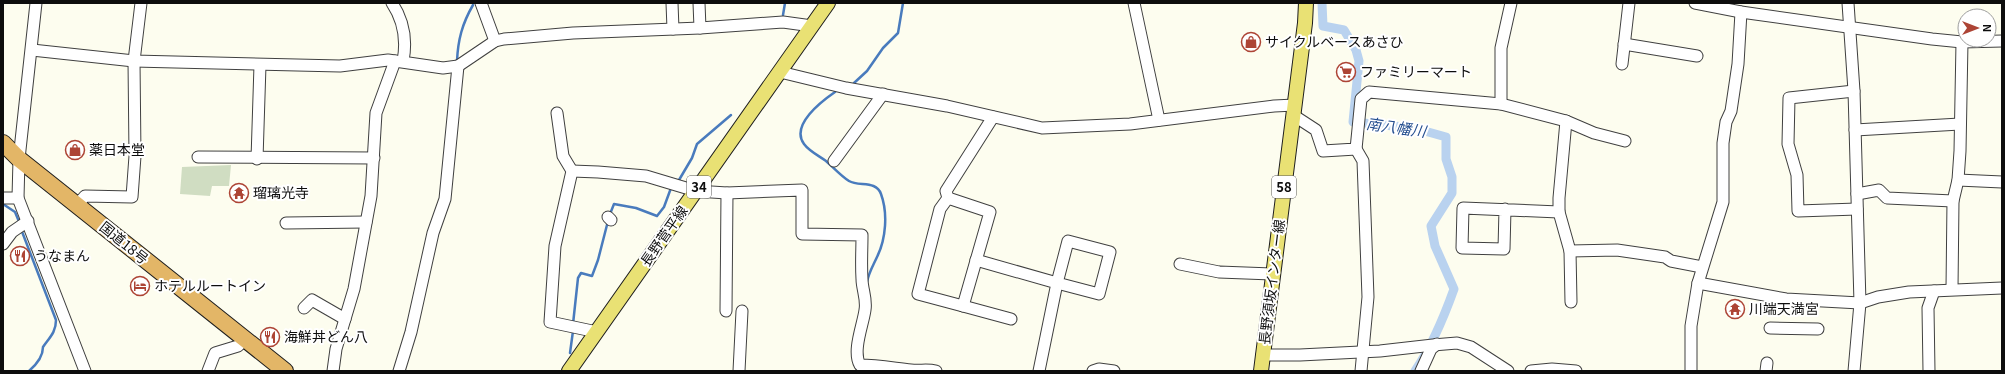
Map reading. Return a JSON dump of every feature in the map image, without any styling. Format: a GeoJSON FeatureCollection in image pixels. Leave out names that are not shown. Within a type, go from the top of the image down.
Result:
{"type":"FeatureCollection","features":[{"type":"Feature","properties":{"kind":"highway","name":"国道18号"},"geometry":{"type":"LineString","coordinates":[[3,143],[19,159],[285,371]]}},
{"type":"Feature","properties":{"kind":"highway","name":"国道18号"},"geometry":{"type":"LineString","coordinates":[[3,150],[19,159]]}},
{"type":"Feature","properties":{"kind":"main road","name":"長野菅平線"},"geometry":{"type":"LineString","coordinates":[[574,370],[597,332],[828,3]]}},
{"type":"Feature","properties":{"kind":"main road","name":"長野須坂インター線"},"geometry":{"type":"LineString","coordinates":[[1261,371],[1272,274],[1305,23],[1306,3]]}},
{"type":"Feature","properties":{"kind":"street"},"geometry":{"type":"LineString","coordinates":[[36,3],[19,159],[18,198],[85,371]]}},
{"type":"Feature","properties":{"kind":"street"},"geometry":{"type":"LineString","coordinates":[[77,205],[85,196],[132,197],[134,156],[134,61],[141,3]]}},
{"type":"Feature","properties":{"kind":"street"},"geometry":{"type":"LineString","coordinates":[[333,371],[336,349],[354,290],[371,196],[376,112],[399,61],[405,34],[397,11],[392,3]]}},
{"type":"Feature","properties":{"kind":"street"},"geometry":{"type":"LineString","coordinates":[[481,3],[495,41]]}},
{"type":"Feature","properties":{"kind":"street"},"geometry":{"type":"LineString","coordinates":[[672,3],[673,29]]}},
{"type":"Feature","properties":{"kind":"street"},"geometry":{"type":"LineString","coordinates":[[699,3],[700,28]]}},
{"type":"Feature","properties":{"kind":"street"},"geometry":{"type":"LineString","coordinates":[[1134,3],[1159,120]]}},
{"type":"Feature","properties":{"kind":"street"},"geometry":{"type":"LineString","coordinates":[[1501,104],[1501,48],[1511,3]]}},
{"type":"Feature","properties":{"kind":"street"},"geometry":{"type":"LineString","coordinates":[[1622,64],[1629,3]]}},
{"type":"Feature","properties":{"kind":"street"},"geometry":{"type":"LineString","coordinates":[[1695,3],[1741,12],[1850,28],[1957,41]]}},
{"type":"Feature","properties":{"kind":"street"},"geometry":{"type":"LineString","coordinates":[[1848,3],[1854,91],[1860,304],[1854,371]]}},
{"type":"Feature","properties":{"kind":"street"},"geometry":{"type":"LineString","coordinates":[[1691,371],[1691,326],[1698,283],[1723,202],[1723,143],[1726,122],[1731,111],[1738,64],[1741,12]]}},
{"type":"Feature","properties":{"kind":"street"},"geometry":{"type":"LineString","coordinates":[[32,50],[134,61],[340,66],[399,61],[443,68],[458,66],[495,41],[573,32],[700,28],[783,22],[812,26]]}},
{"type":"Feature","properties":{"kind":"street"},"geometry":{"type":"LineString","coordinates":[[1624,44],[1697,56]]}},
{"type":"Feature","properties":{"kind":"street"},"geometry":{"type":"LineString","coordinates":[[1952,290],[1953,201],[1958,180],[1962,48]]}},
{"type":"Feature","properties":{"kind":"street"},"geometry":{"type":"LineString","coordinates":[[257,159],[260,65]]}},
{"type":"Feature","properties":{"kind":"street"},"geometry":{"type":"LineString","coordinates":[[399,371],[411,332],[433,233],[445,199],[458,66]]}},
{"type":"Feature","properties":{"kind":"street"},"geometry":{"type":"LineString","coordinates":[[780,72],[846,88],[947,106],[1042,128],[1130,124],[1274,106],[1294,110],[1316,130],[1323,151],[1356,150]]}},
{"type":"Feature","properties":{"kind":"street"},"geometry":{"type":"LineString","coordinates":[[1854,91],[1789,98],[1788,144],[1797,175],[1798,211],[1857,209]]}},
{"type":"Feature","properties":{"kind":"street"},"geometry":{"type":"LineString","coordinates":[[1361,371],[1368,297],[1363,161],[1356,150],[1361,99],[1369,92],[1501,104],[1566,121],[1594,133],[1625,141]]}},
{"type":"Feature","properties":{"kind":"street"},"geometry":{"type":"LineString","coordinates":[[834,160],[883,94]]}},
{"type":"Feature","properties":{"kind":"street"},"geometry":{"type":"LineString","coordinates":[[557,113],[563,156],[572,171],[556,246],[550,322],[597,332]]}},
{"type":"Feature","properties":{"kind":"street"},"geometry":{"type":"LineString","coordinates":[[948,198],[946,191],[951,182],[993,117]]}},
{"type":"Feature","properties":{"kind":"street"},"geometry":{"type":"LineString","coordinates":[[1566,121],[1559,212],[1570,251],[1571,302]]}},
{"type":"Feature","properties":{"kind":"street"},"geometry":{"type":"LineString","coordinates":[[1855,130],[1960,124]]}},
{"type":"Feature","properties":{"kind":"street"},"geometry":{"type":"LineString","coordinates":[[198,157],[257,159],[374,158]]}},
{"type":"Feature","properties":{"kind":"street"},"geometry":{"type":"LineString","coordinates":[[572,171],[646,176],[696,191],[727,192],[802,190],[802,234],[862,235],[862,280],[865,297],[865,310],[858,338],[857,360],[860,365],[880,365],[911,371],[928,369],[936,371]]}},
{"type":"Feature","properties":{"kind":"street"},"geometry":{"type":"LineString","coordinates":[[1958,180],[2002,182]]}},
{"type":"Feature","properties":{"kind":"street"},"geometry":{"type":"LineString","coordinates":[[1857,194],[1879,190],[1887,198],[1953,201]]}},
{"type":"Feature","properties":{"kind":"street"},"geometry":{"type":"LineString","coordinates":[[726,311],[727,192]]}},
{"type":"Feature","properties":{"kind":"street"},"geometry":{"type":"LineString","coordinates":[[3,198],[18,198]]}},
{"type":"Feature","properties":{"kind":"street"},"geometry":{"type":"LineString","coordinates":[[948,198],[990,212],[963,306]]}},
{"type":"Feature","properties":{"kind":"street"},"geometry":{"type":"LineString","coordinates":[[948,198],[940,209],[918,294],[1011,319]]}},
{"type":"Feature","properties":{"kind":"street"},"geometry":{"type":"LineString","coordinates":[[1505,209],[1504,249],[1462,248],[1463,208],[1505,209],[1559,212]]}},
{"type":"Feature","properties":{"kind":"street"},"geometry":{"type":"LineString","coordinates":[[3,244],[12,232],[28,221]]}},
{"type":"Feature","properties":{"kind":"street"},"geometry":{"type":"LineString","coordinates":[[286,223],[366,222]]}},
{"type":"Feature","properties":{"kind":"street"},"geometry":{"type":"LineString","coordinates":[[976,260],[1056,284],[1099,294],[1110,252],[1068,241],[1056,284],[1039,371]]}},
{"type":"Feature","properties":{"kind":"street"},"geometry":{"type":"LineString","coordinates":[[1570,251],[1617,250],[1665,257],[1671,261],[1702,267]]}},
{"type":"Feature","properties":{"kind":"street"},"geometry":{"type":"LineString","coordinates":[[1180,264],[1219,272],[1272,274]]}},
{"type":"Feature","properties":{"kind":"street"},"geometry":{"type":"LineString","coordinates":[[1698,283],[1786,299],[1860,304],[1878,297],[1909,292],[2002,288]]}},
{"type":"Feature","properties":{"kind":"street"},"geometry":{"type":"LineString","coordinates":[[1929,371],[1928,308],[1934,291]]}},
{"type":"Feature","properties":{"kind":"street"},"geometry":{"type":"LineString","coordinates":[[304,308],[312,300],[345,320]]}},
{"type":"Feature","properties":{"kind":"street"},"geometry":{"type":"LineString","coordinates":[[739,371],[742,311]]}},
{"type":"Feature","properties":{"kind":"street"},"geometry":{"type":"LineString","coordinates":[[1770,328],[1818,329]]}},
{"type":"Feature","properties":{"kind":"street"},"geometry":{"type":"LineString","coordinates":[[208,371],[216,353],[238,346],[245,340]]}},
{"type":"Feature","properties":{"kind":"street"},"geometry":{"type":"LineString","coordinates":[[1262,355],[1300,355],[1362,351],[1380,352],[1457,343],[1471,347],[1489,366],[1508,371]]}},
{"type":"Feature","properties":{"kind":"street"},"geometry":{"type":"LineString","coordinates":[[1421,371],[1432,345]]}},
{"type":"Feature","properties":{"kind":"street"},"geometry":{"type":"LineString","coordinates":[[1093,371],[1099,369],[1114,371]]}},
{"type":"Feature","properties":{"kind":"street"},"geometry":{"type":"LineString","coordinates":[[1531,371],[1552,369],[1576,371]]}},
{"type":"Feature","properties":{"kind":"green space"},"geometry":{"type":"Polygon","coordinates":[[[231,165],[229,186],[212,186],[210,196],[180,194],[182,167],[231,165]]]}},
{"type":"Feature","properties":{"kind":"waterway"},"geometry":{"type":"LineString","coordinates":[[783,15],[785,3]]}},
{"type":"Feature","properties":{"kind":"waterway"},"geometry":{"type":"LineString","coordinates":[[854,83],[867,71],[883,48],[898,33],[903,3]]}},
{"type":"Feature","properties":{"kind":"waterway","name":"南八幡川"},"geometry":{"type":"LineString","coordinates":[[1322,3],[1323,26],[1344,30],[1356,50],[1359,61],[1353,122],[1414,128],[1446,137],[1446,159],[1452,177],[1452,193],[1431,226],[1435,246],[1454,289],[1437,331],[1427,352],[1415,371]]}},
{"type":"Feature","properties":{"kind":"waterway"},"geometry":{"type":"LineString","coordinates":[[457,61],[461,32],[473,5]]}},
{"type":"Feature","properties":{"kind":"waterway"},"geometry":{"type":"LineString","coordinates":[[835,92],[809,114],[801,129],[801,137],[804,144],[809,149],[826,161],[846,179],[853,183],[871,185],[879,190],[881,194],[885,209],[884,234],[880,250],[867,282]]}},
{"type":"Feature","properties":{"kind":"waterway"},"geometry":{"type":"LineString","coordinates":[[679,180],[692,158],[697,144],[731,115]]}},
{"type":"Feature","properties":{"kind":"waterway"},"geometry":{"type":"LineString","coordinates":[[610,214],[614,204],[636,208],[657,216],[664,207],[671,188]]}},
{"type":"Feature","properties":{"kind":"waterway"},"geometry":{"type":"LineString","coordinates":[[3,204],[15,212],[20,224]]}},
{"type":"Feature","properties":{"kind":"waterway"},"geometry":{"type":"LineString","coordinates":[[573,324],[578,278],[581,273],[592,276],[598,260],[608,221]]}},
{"type":"Feature","properties":{"kind":"waterway"},"geometry":{"type":"LineString","coordinates":[[21,229],[56,320],[54,331],[43,347],[43,351],[37,363],[29,371]]}},
{"type":"Feature","properties":{"kind":"waterway"},"geometry":{"type":"LineString","coordinates":[[570,353],[573,331]]}},
{"type":"Feature","properties":{"kind":"place","name":"サイクルベースあさひ"},"geometry":{"type":"Point","coordinates":[1251,42]}},
{"type":"Feature","properties":{"kind":"place","name":"ファミリーマート"},"geometry":{"type":"Point","coordinates":[1346,72]}},
{"type":"Feature","properties":{"kind":"place","name":"薬日本堂"},"geometry":{"type":"Point","coordinates":[75,150]}},
{"type":"Feature","properties":{"kind":"place","name":"瑠璃光寺"},"geometry":{"type":"Point","coordinates":[239,193]}},
{"type":"Feature","properties":{"kind":"place","name":"うなまん"},"geometry":{"type":"Point","coordinates":[20,256]}},
{"type":"Feature","properties":{"kind":"place","name":"ホテルルートイン"},"geometry":{"type":"Point","coordinates":[140,286]}},
{"type":"Feature","properties":{"kind":"place","name":"川端天満宮"},"geometry":{"type":"Point","coordinates":[1735,309]}},
{"type":"Feature","properties":{"kind":"place","name":"海鮮丼どん八"},"geometry":{"type":"Point","coordinates":[270,337]}}]}
